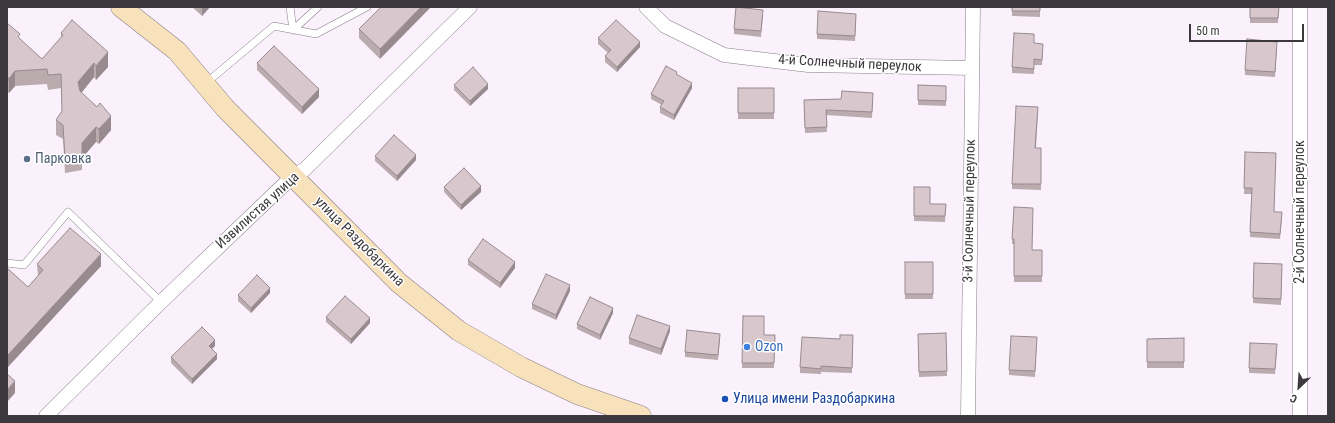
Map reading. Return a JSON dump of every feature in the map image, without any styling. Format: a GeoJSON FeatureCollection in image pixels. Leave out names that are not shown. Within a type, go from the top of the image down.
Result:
{"type":"FeatureCollection","features":[{"type":"Feature","properties":{"kind":"street","name":"улица Раздобаркина"},"geometry":{"type":"LineString","coordinates":[[121,7],[177,51],[225,108],[399,283],[459,331],[521,367],[577,394],[641,416]]}},
{"type":"Feature","properties":{"kind":"street","name":"Извилистая улица"},"geometry":{"type":"LineString","coordinates":[[46,416],[161,302],[292,176],[304,170],[470,7]]}},
{"type":"Feature","properties":{"kind":"street","name":"4-й Солнечный переулок"},"geometry":{"type":"LineString","coordinates":[[646,7],[665,26],[724,55],[808,65],[972,68]]}},
{"type":"Feature","properties":{"kind":"street","name":"3-й Солнечный переулок"},"geometry":{"type":"LineString","coordinates":[[968,416],[973,7]]}},
{"type":"Feature","properties":{"kind":"street","name":"2-й Солнечный переулок"},"geometry":{"type":"LineString","coordinates":[[1300,7],[1300,416]]}},
{"type":"Feature","properties":{"kind":"lane"},"geometry":{"type":"LineString","coordinates":[[290,7],[293,30]]}},
{"type":"Feature","properties":{"kind":"lane"},"geometry":{"type":"LineString","coordinates":[[293,30],[318,7]]}},
{"type":"Feature","properties":{"kind":"lane"},"geometry":{"type":"LineString","coordinates":[[204,84],[274,26],[316,34],[368,7]]}},
{"type":"Feature","properties":{"kind":"lane"},"geometry":{"type":"LineString","coordinates":[[7,262],[24,265],[68,212],[161,302]]}},
{"type":"Feature","properties":{"kind":"building"},"geometry":{"type":"Polygon","coordinates":[[[381,7],[421,7],[380,49],[359,29],[381,7]]]}},
{"type":"Feature","properties":{"kind":"building"},"geometry":{"type":"Polygon","coordinates":[[[736,7],[763,10],[761,31],[734,29],[736,7]]]}},
{"type":"Feature","properties":{"kind":"building"},"geometry":{"type":"Polygon","coordinates":[[[1012,7],[1040,7],[1040,11],[1012,11],[1012,7]]]}},
{"type":"Feature","properties":{"kind":"building"},"geometry":{"type":"Polygon","coordinates":[[[1250,7],[1279,7],[1278,18],[1250,18],[1250,7]]]}},
{"type":"Feature","properties":{"kind":"building"},"geometry":{"type":"Polygon","coordinates":[[[818,11],[856,14],[855,36],[817,34],[818,11]]]}},
{"type":"Feature","properties":{"kind":"building"},"geometry":{"type":"Polygon","coordinates":[[[72,20],[108,52],[96,66],[94,63],[78,82],[80,91],[97,107],[100,103],[111,116],[99,129],[96,127],[82,143],[82,155],[65,158],[63,125],[56,120],[62,111],[61,74],[48,75],[47,69],[15,71],[9,79],[7,76],[7,23],[20,34],[18,37],[42,59],[63,35],[61,33],[72,20]]]}},
{"type":"Feature","properties":{"kind":"building"},"geometry":{"type":"Polygon","coordinates":[[[616,20],[640,42],[617,67],[605,56],[611,50],[598,38],[616,20]]]}},
{"type":"Feature","properties":{"kind":"building"},"geometry":{"type":"Polygon","coordinates":[[[1014,33],[1034,34],[1034,43],[1043,44],[1042,60],[1034,59],[1034,69],[1012,67],[1014,33]]]}},
{"type":"Feature","properties":{"kind":"building"},"geometry":{"type":"Polygon","coordinates":[[[1247,39],[1277,42],[1275,72],[1245,70],[1247,39]]]}},
{"type":"Feature","properties":{"kind":"building"},"geometry":{"type":"Polygon","coordinates":[[[274,46],[319,89],[302,107],[257,63],[274,46]]]}},
{"type":"Feature","properties":{"kind":"building"},"geometry":{"type":"Polygon","coordinates":[[[666,66],[677,72],[676,74],[692,83],[674,115],[660,107],[664,101],[651,94],[666,66]]]}},
{"type":"Feature","properties":{"kind":"building"},"geometry":{"type":"Polygon","coordinates":[[[473,67],[488,84],[470,101],[454,85],[473,67]]]}},
{"type":"Feature","properties":{"kind":"building"},"geometry":{"type":"Polygon","coordinates":[[[918,85],[946,86],[946,101],[918,100],[918,85]]]}},
{"type":"Feature","properties":{"kind":"building"},"geometry":{"type":"Polygon","coordinates":[[[738,88],[774,88],[774,113],[738,113],[738,88]]]}},
{"type":"Feature","properties":{"kind":"building"},"geometry":{"type":"Polygon","coordinates":[[[842,91],[873,93],[872,112],[826,110],[827,127],[805,128],[804,100],[841,99],[842,91]]]}},
{"type":"Feature","properties":{"kind":"building"},"geometry":{"type":"Polygon","coordinates":[[[1016,106],[1038,107],[1035,148],[1041,148],[1041,184],[1012,184],[1016,106]]]}},
{"type":"Feature","properties":{"kind":"building"},"geometry":{"type":"Polygon","coordinates":[[[394,135],[416,155],[397,176],[375,156],[394,135]]]}},
{"type":"Feature","properties":{"kind":"building"},"geometry":{"type":"Polygon","coordinates":[[[1245,152],[1276,153],[1274,212],[1282,212],[1280,234],[1250,232],[1252,188],[1244,188],[1245,152]]]}},
{"type":"Feature","properties":{"kind":"building"},"geometry":{"type":"Polygon","coordinates":[[[464,168],[481,186],[461,205],[444,187],[464,168]]]}},
{"type":"Feature","properties":{"kind":"building"},"geometry":{"type":"Polygon","coordinates":[[[914,187],[930,187],[930,204],[946,204],[945,216],[914,216],[914,187]]]}},
{"type":"Feature","properties":{"kind":"building"},"geometry":{"type":"Polygon","coordinates":[[[1014,207],[1033,208],[1032,250],[1042,250],[1042,276],[1014,276],[1014,239],[1012,239],[1014,207]]]}},
{"type":"Feature","properties":{"kind":"building"},"geometry":{"type":"Polygon","coordinates":[[[70,228],[101,254],[7,356],[7,268],[28,287],[43,270],[37,264],[70,228]]]}},
{"type":"Feature","properties":{"kind":"building"},"geometry":{"type":"Polygon","coordinates":[[[483,239],[515,262],[500,283],[468,260],[483,239]]]}},
{"type":"Feature","properties":{"kind":"building"},"geometry":{"type":"Polygon","coordinates":[[[905,262],[933,262],[933,294],[905,294],[905,262]]]}},
{"type":"Feature","properties":{"kind":"building"},"geometry":{"type":"Polygon","coordinates":[[[1254,263],[1282,264],[1281,299],[1253,298],[1254,263]]]}},
{"type":"Feature","properties":{"kind":"building"},"geometry":{"type":"Polygon","coordinates":[[[546,274],[570,285],[556,315],[532,304],[546,274]]]}},
{"type":"Feature","properties":{"kind":"building"},"geometry":{"type":"Polygon","coordinates":[[[257,275],[270,288],[251,308],[238,295],[257,275]]]}},
{"type":"Feature","properties":{"kind":"building"},"geometry":{"type":"Polygon","coordinates":[[[345,296],[370,318],[351,339],[326,317],[345,296]]]}},
{"type":"Feature","properties":{"kind":"building"},"geometry":{"type":"Polygon","coordinates":[[[590,297],[613,308],[600,335],[577,324],[590,297]]]}},
{"type":"Feature","properties":{"kind":"building"},"geometry":{"type":"Polygon","coordinates":[[[637,315],[670,326],[661,349],[629,338],[637,315]]]}},
{"type":"Feature","properties":{"kind":"building"},"geometry":{"type":"Polygon","coordinates":[[[743,316],[764,316],[764,335],[775,335],[774,363],[742,363],[743,316]]]}},
{"type":"Feature","properties":{"kind":"building"},"geometry":{"type":"Polygon","coordinates":[[[202,327],[215,340],[209,346],[217,354],[192,379],[171,357],[202,327]]]}},
{"type":"Feature","properties":{"kind":"building"},"geometry":{"type":"Polygon","coordinates":[[[687,330],[720,334],[718,355],[685,352],[687,330]]]}},
{"type":"Feature","properties":{"kind":"building"},"geometry":{"type":"Polygon","coordinates":[[[946,333],[947,371],[919,372],[918,334],[946,333]]]}},
{"type":"Feature","properties":{"kind":"building"},"geometry":{"type":"Polygon","coordinates":[[[840,335],[853,335],[852,368],[821,366],[821,369],[800,367],[802,337],[840,339],[840,335]]]}},
{"type":"Feature","properties":{"kind":"building"},"geometry":{"type":"Polygon","coordinates":[[[1011,336],[1037,337],[1035,371],[1009,370],[1011,336]]]}},
{"type":"Feature","properties":{"kind":"building"},"geometry":{"type":"Polygon","coordinates":[[[1184,338],[1184,362],[1147,362],[1147,339],[1184,338]]]}},
{"type":"Feature","properties":{"kind":"building"},"geometry":{"type":"Polygon","coordinates":[[[1250,343],[1277,344],[1275,369],[1249,368],[1250,343]]]}},
{"type":"Feature","properties":{"kind":"building"},"geometry":{"type":"Polygon","coordinates":[[[7,374],[15,381],[7,390],[7,374]]]}},
{"type":"Feature","properties":{"kind":"place","name":"Парковка"},"geometry":{"type":"Point","coordinates":[27,159]}},
{"type":"Feature","properties":{"kind":"place","name":"Ozon"},"geometry":{"type":"Point","coordinates":[747,347]}},
{"type":"Feature","properties":{"kind":"place","name":"Улица имени Раздобаркина"},"geometry":{"type":"Point","coordinates":[725,399]}}]}
